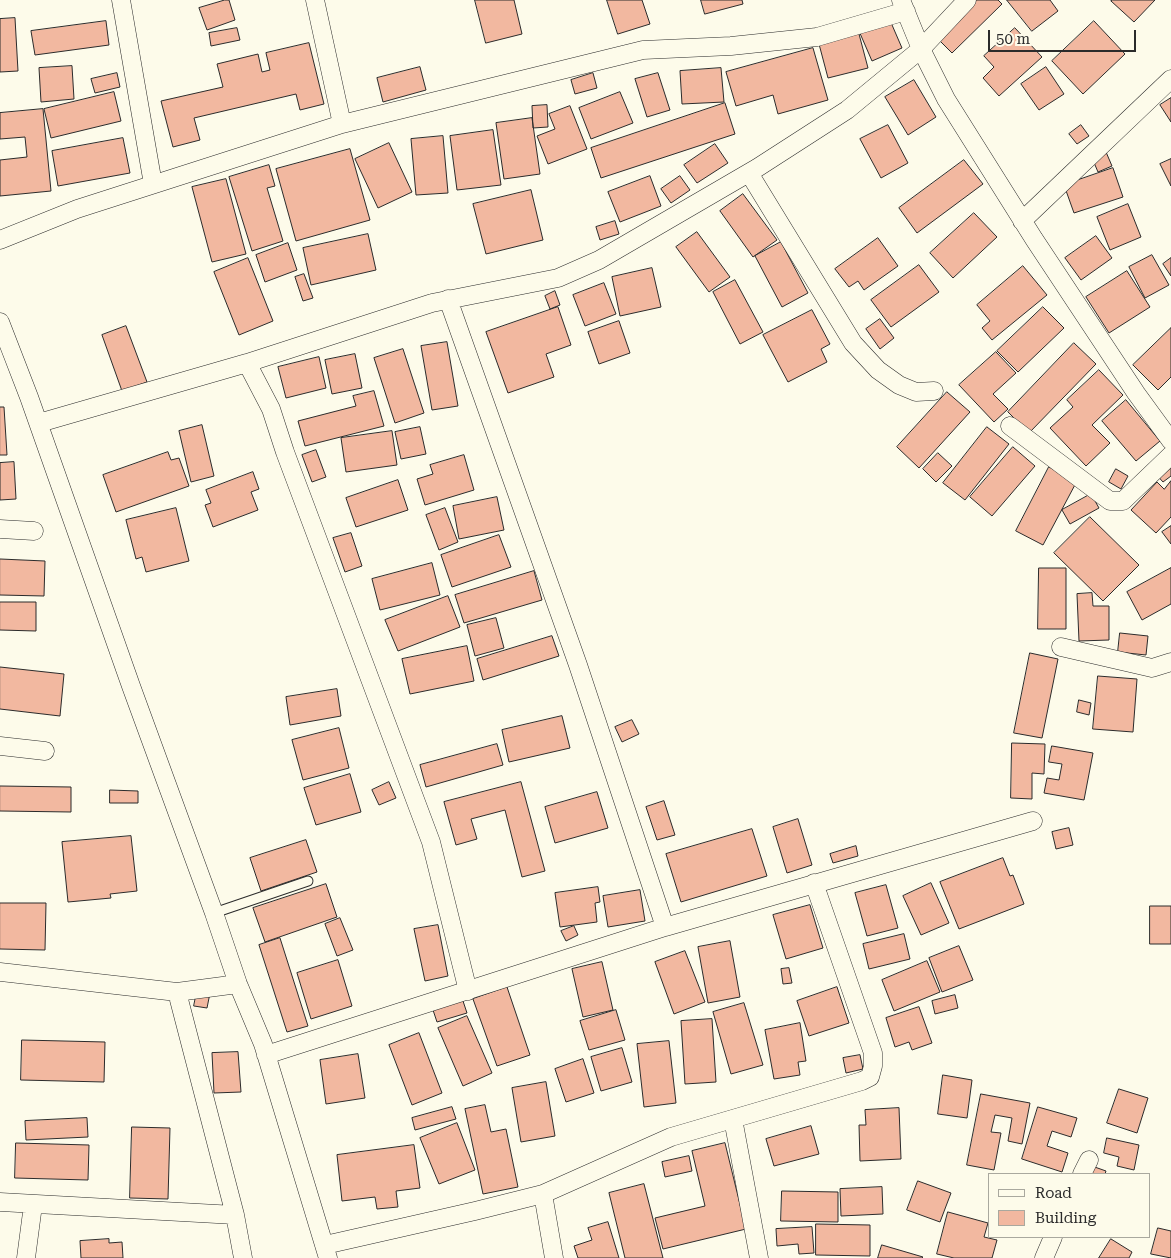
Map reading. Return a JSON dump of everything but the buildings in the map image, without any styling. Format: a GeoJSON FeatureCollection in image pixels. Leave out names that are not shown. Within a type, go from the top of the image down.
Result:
{"type":"FeatureCollection","features":[{"type":"Feature","properties":{"kind":"street"},"geometry":{"type":"LineString","coordinates":[[121,0],[153,184]]}},
{"type":"Feature","properties":{"kind":"street"},"geometry":{"type":"LineString","coordinates":[[315,0],[342,124]]}},
{"type":"Feature","properties":{"kind":"street"},"geometry":{"type":"LineString","coordinates":[[38,424],[247,363],[432,303],[558,278],[599,260],[748,173],[847,110],[921,49],[967,0]]}},
{"type":"Feature","properties":{"kind":"street"},"geometry":{"type":"LineString","coordinates":[[0,240],[77,209],[342,124],[643,50],[731,46],[817,37],[903,6],[921,49],[946,99],[1022,220],[1136,392],[1171,441]]}},
{"type":"Feature","properties":{"kind":"street"},"geometry":{"type":"LineString","coordinates":[[1022,220],[1171,79]]}},
{"type":"Feature","properties":{"kind":"street"},"geometry":{"type":"LineString","coordinates":[[748,173],[853,343],[878,370],[898,385],[916,392],[934,391]]}},
{"type":"Feature","properties":{"kind":"street"},"geometry":{"type":"LineString","coordinates":[[448,299],[578,665],[665,927]]}},
{"type":"Feature","properties":{"kind":"street"},"geometry":{"type":"LineString","coordinates":[[0,322],[238,984],[266,1055],[327,1251],[543,1194],[671,1137],[853,1084],[870,1077],[873,1066],[873,1053],[814,882]]}},
{"type":"Feature","properties":{"kind":"street"},"geometry":{"type":"LineString","coordinates":[[247,363],[271,409],[288,461],[431,842],[468,991]]}},
{"type":"Feature","properties":{"kind":"street"},"geometry":{"type":"LineString","coordinates":[[1010,426],[1110,501],[1123,501],[1171,455]]}},
{"type":"Feature","properties":{"kind":"street"},"geometry":{"type":"LineString","coordinates":[[0,529],[34,532]]}},
{"type":"Feature","properties":{"kind":"street"},"geometry":{"type":"LineString","coordinates":[[1062,647],[1152,668],[1171,662]]}},
{"type":"Feature","properties":{"kind":"street"},"geometry":{"type":"LineString","coordinates":[[0,746],[45,751]]}},
{"type":"Feature","properties":{"kind":"street"},"geometry":{"type":"LineString","coordinates":[[266,1055],[665,927],[814,882],[1033,820]]}},
{"type":"Feature","properties":{"kind":"street"},"geometry":{"type":"LineString","coordinates":[[0,972],[177,992],[238,984]]}},
{"type":"Feature","properties":{"kind":"street"},"geometry":{"type":"LineString","coordinates":[[177,992],[235,1215],[243,1258]]}},
{"type":"Feature","properties":{"kind":"street"},"geometry":{"type":"LineString","coordinates":[[734,1119],[759,1258]]}},
{"type":"Feature","properties":{"kind":"street"},"geometry":{"type":"LineString","coordinates":[[543,1194],[554,1258]]}},
{"type":"Feature","properties":{"kind":"street"},"geometry":{"type":"LineString","coordinates":[[0,1202],[235,1215]]}},
{"type":"Feature","properties":{"kind":"street"},"geometry":{"type":"LineString","coordinates":[[26,1258],[33,1205]]}},
{"type":"Feature","properties":{"kind":"street"},"geometry":{"type":"LineString","coordinates":[[1044,1258],[1053,1238]]}},
{"type":"Feature","properties":{"kind":"lane"},"geometry":{"type":"LineString","coordinates":[[214,913],[308,881]]}}]}
